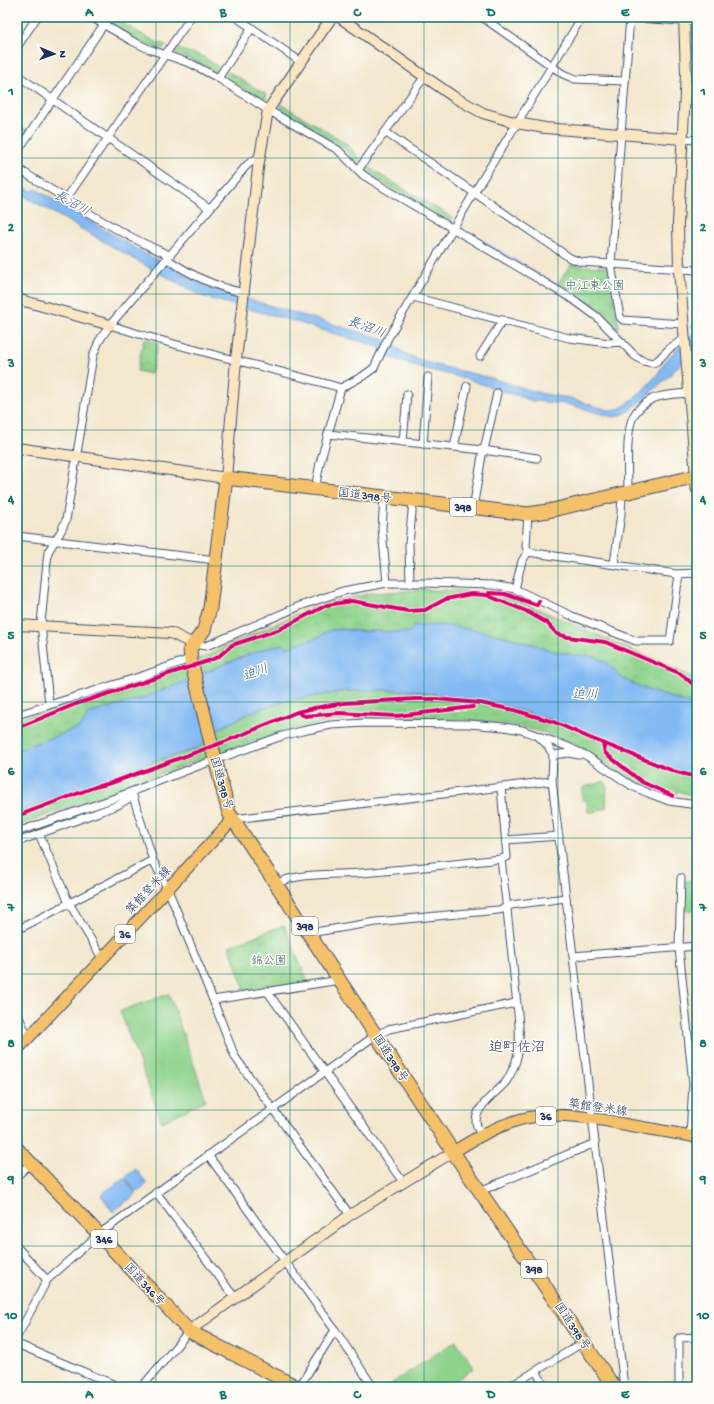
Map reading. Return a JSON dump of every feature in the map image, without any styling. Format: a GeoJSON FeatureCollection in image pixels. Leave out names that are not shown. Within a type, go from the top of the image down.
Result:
{"type":"FeatureCollection","features":[{"type":"Feature","properties":{"kind":"highway","name":"国道398号"},"geometry":{"type":"LineString","coordinates":[[614,1387],[453,1152],[233,819],[229,812],[215,760],[191,661],[190,649],[196,644],[204,630],[210,608],[226,478],[528,514],[625,493],[697,481]]}},
{"type":"Feature","properties":{"kind":"highway","name":"国道346号"},"geometry":{"type":"LineString","coordinates":[[17,1149],[99,1234],[189,1331],[298,1387]]}},
{"type":"Feature","properties":{"kind":"main road","name":"築館登米線"},"geometry":{"type":"LineString","coordinates":[[17,1050],[233,819]]}},
{"type":"Feature","properties":{"kind":"main road","name":"築館登米線"},"geometry":{"type":"LineString","coordinates":[[453,1152],[481,1135],[503,1125],[522,1119],[539,1116],[569,1115],[694,1136]]}},
{"type":"Feature","properties":{"kind":"street"},"geometry":{"type":"LineString","coordinates":[[17,47],[37,17]]}},
{"type":"Feature","properties":{"kind":"street"},"geometry":{"type":"LineString","coordinates":[[91,17],[132,41],[165,55],[192,64],[338,150],[363,175],[574,300],[596,316],[635,356],[643,361],[653,363],[657,361],[670,348],[684,339]]}},
{"type":"Feature","properties":{"kind":"street"},"geometry":{"type":"LineString","coordinates":[[17,152],[109,17]]}},
{"type":"Feature","properties":{"kind":"street"},"geometry":{"type":"LineString","coordinates":[[66,199],[190,17]]}},
{"type":"Feature","properties":{"kind":"street"},"geometry":{"type":"LineString","coordinates":[[236,17],[301,62]]}},
{"type":"Feature","properties":{"kind":"street"},"geometry":{"type":"LineString","coordinates":[[17,448],[226,478],[236,360],[260,156],[268,110],[332,17]]}},
{"type":"Feature","properties":{"kind":"street"},"geometry":{"type":"LineString","coordinates":[[339,17],[454,97],[472,108],[494,117],[545,128],[697,140]]}},
{"type":"Feature","properties":{"kind":"street"},"geometry":{"type":"LineString","coordinates":[[482,17],[563,74],[575,79],[624,81]]}},
{"type":"Feature","properties":{"kind":"street"},"geometry":{"type":"LineString","coordinates":[[315,489],[320,463],[341,388],[371,371],[388,338],[474,193],[582,17]]}},
{"type":"Feature","properties":{"kind":"street"},"geometry":{"type":"LineString","coordinates":[[622,17],[684,19],[697,22]]}},
{"type":"Feature","properties":{"kind":"street"},"geometry":{"type":"LineString","coordinates":[[630,18],[611,264],[620,317],[623,320],[683,324]]}},
{"type":"Feature","properties":{"kind":"street"},"geometry":{"type":"LineString","coordinates":[[684,19],[686,74],[678,224],[679,269],[697,481]]}},
{"type":"Feature","properties":{"kind":"street"},"geometry":{"type":"LineString","coordinates":[[218,78],[252,28]]}},
{"type":"Feature","properties":{"kind":"street"},"geometry":{"type":"LineString","coordinates":[[17,75],[209,208]]}},
{"type":"Feature","properties":{"kind":"street"},"geometry":{"type":"LineString","coordinates":[[358,170],[425,76]]}},
{"type":"Feature","properties":{"kind":"street"},"geometry":{"type":"LineString","coordinates":[[385,132],[570,258],[581,262],[697,270]]}},
{"type":"Feature","properties":{"kind":"street"},"geometry":{"type":"LineString","coordinates":[[49,704],[41,626],[48,552],[56,541],[66,520],[92,356],[99,341],[110,324],[247,165],[260,156]]}},
{"type":"Feature","properties":{"kind":"street"},"geometry":{"type":"LineString","coordinates":[[17,168],[66,199],[167,258],[179,268],[201,279],[244,294]]}},
{"type":"Feature","properties":{"kind":"street"},"geometry":{"type":"LineString","coordinates":[[413,297],[569,338],[609,344],[622,342]]}},
{"type":"Feature","properties":{"kind":"street"},"geometry":{"type":"LineString","coordinates":[[17,299],[110,324],[143,336],[282,371],[341,388]]}},
{"type":"Feature","properties":{"kind":"street"},"geometry":{"type":"LineString","coordinates":[[480,356],[503,320]]}},
{"type":"Feature","properties":{"kind":"street"},"geometry":{"type":"LineString","coordinates":[[423,444],[428,376]]}},
{"type":"Feature","properties":{"kind":"street"},"geometry":{"type":"LineString","coordinates":[[454,447],[466,386]]}},
{"type":"Feature","properties":{"kind":"street"},"geometry":{"type":"LineString","coordinates":[[474,508],[484,450],[497,393]]}},
{"type":"Feature","properties":{"kind":"street"},"geometry":{"type":"LineString","coordinates":[[614,564],[625,493],[630,424],[639,408],[654,398],[689,393]]}},
{"type":"Feature","properties":{"kind":"street"},"geometry":{"type":"LineString","coordinates":[[403,442],[407,394]]}},
{"type":"Feature","properties":{"kind":"street"},"geometry":{"type":"LineString","coordinates":[[328,434],[484,450],[537,458]]}},
{"type":"Feature","properties":{"kind":"street"},"geometry":{"type":"LineString","coordinates":[[384,498],[382,529],[387,583]]}},
{"type":"Feature","properties":{"kind":"street"},"geometry":{"type":"LineString","coordinates":[[410,583],[409,544],[413,501]]}},
{"type":"Feature","properties":{"kind":"street"},"geometry":{"type":"LineString","coordinates":[[528,514],[526,546],[528,552]]}},
{"type":"Feature","properties":{"kind":"street"},"geometry":{"type":"LineString","coordinates":[[17,536],[216,560]]}},
{"type":"Feature","properties":{"kind":"street"},"geometry":{"type":"LineString","coordinates":[[528,552],[662,572],[680,574],[697,573]]}},
{"type":"Feature","properties":{"kind":"street"},"geometry":{"type":"LineString","coordinates":[[515,589],[522,561],[528,552]]}},
{"type":"Feature","properties":{"kind":"street"},"geometry":{"type":"LineString","coordinates":[[17,625],[171,632],[196,644],[206,646],[228,638],[300,606],[344,591],[387,583],[492,585],[515,589],[572,616],[636,641],[670,641],[680,574]]}},
{"type":"Feature","properties":{"kind":"street"},"geometry":{"type":"LineString","coordinates":[[17,714],[142,676],[187,660],[191,661]]}},
{"type":"Feature","properties":{"kind":"street"},"geometry":{"type":"LineString","coordinates":[[17,832],[132,794],[215,760],[276,738],[302,731],[348,724],[469,724],[504,727],[535,734],[587,756],[632,786],[669,801],[697,805]]}},
{"type":"Feature","properties":{"kind":"street"},"geometry":{"type":"LineString","coordinates":[[535,734],[548,746],[553,755],[552,782],[624,1387]]}},
{"type":"Feature","properties":{"kind":"street"},"geometry":{"type":"LineString","coordinates":[[553,755],[569,753],[587,756]]}},
{"type":"Feature","properties":{"kind":"street"},"geometry":{"type":"LineString","coordinates":[[233,819],[552,782]]}},
{"type":"Feature","properties":{"kind":"street"},"geometry":{"type":"LineString","coordinates":[[276,884],[288,879],[312,876],[359,873],[501,859],[507,857],[501,787]]}},
{"type":"Feature","properties":{"kind":"street"},"geometry":{"type":"LineString","coordinates":[[17,842],[118,805],[132,794]]}},
{"type":"Feature","properties":{"kind":"street"},"geometry":{"type":"LineString","coordinates":[[132,794],[153,860],[167,889],[235,1057],[350,1215]]}},
{"type":"Feature","properties":{"kind":"street"},"geometry":{"type":"LineString","coordinates":[[39,834],[69,903],[102,958]]}},
{"type":"Feature","properties":{"kind":"street"},"geometry":{"type":"LineString","coordinates":[[506,840],[559,836]]}},
{"type":"Feature","properties":{"kind":"street"},"geometry":{"type":"LineString","coordinates":[[481,1135],[476,1123],[478,1114],[484,1103],[510,1076],[516,1060],[518,1035],[507,908],[501,859]]}},
{"type":"Feature","properties":{"kind":"street"},"geometry":{"type":"LineString","coordinates":[[17,930],[153,860]]}},
{"type":"Feature","properties":{"kind":"street"},"geometry":{"type":"LineString","coordinates":[[681,878],[679,948],[695,1084],[694,1136]]}},
{"type":"Feature","properties":{"kind":"street"},"geometry":{"type":"LineString","coordinates":[[309,933],[376,922],[464,914],[507,908],[511,905],[566,898]]}},
{"type":"Feature","properties":{"kind":"street"},"geometry":{"type":"LineString","coordinates":[[573,956],[697,946]]}},
{"type":"Feature","properties":{"kind":"street"},"geometry":{"type":"LineString","coordinates":[[213,1000],[340,980]]}},
{"type":"Feature","properties":{"kind":"street"},"geometry":{"type":"LineString","coordinates":[[267,991],[404,1182]]}},
{"type":"Feature","properties":{"kind":"street"},"geometry":{"type":"LineString","coordinates":[[17,1338],[47,1280],[99,1234],[376,1034],[389,1029],[516,1003]]}},
{"type":"Feature","properties":{"kind":"street"},"geometry":{"type":"LineString","coordinates":[[17,1013],[28,1037]]}},
{"type":"Feature","properties":{"kind":"street"},"geometry":{"type":"LineString","coordinates":[[480,1191],[595,1143]]}},
{"type":"Feature","properties":{"kind":"street"},"geometry":{"type":"LineString","coordinates":[[142,1387],[189,1331],[350,1215],[453,1152]]}},
{"type":"Feature","properties":{"kind":"street"},"geometry":{"type":"LineString","coordinates":[[208,1155],[335,1330],[373,1387]]}},
{"type":"Feature","properties":{"kind":"street"},"geometry":{"type":"LineString","coordinates":[[17,1176],[31,1163]]}},
{"type":"Feature","properties":{"kind":"street"},"geometry":{"type":"LineString","coordinates":[[156,1192],[235,1298]]}},
{"type":"Feature","properties":{"kind":"street"},"geometry":{"type":"LineString","coordinates":[[17,1247],[47,1280]]}},
{"type":"Feature","properties":{"kind":"street"},"geometry":{"type":"LineString","coordinates":[[298,1387],[335,1330]]}},
{"type":"Feature","properties":{"kind":"street"},"geometry":{"type":"LineString","coordinates":[[679,1387],[679,1338],[697,1337]]}},
{"type":"Feature","properties":{"kind":"street"},"geometry":{"type":"LineString","coordinates":[[510,1387],[584,1342]]}},
{"type":"Feature","properties":{"kind":"street"},"geometry":{"type":"LineString","coordinates":[[17,1344],[120,1387]]}},
{"type":"Feature","properties":{"kind":"street"},"geometry":{"type":"LineString","coordinates":[[536,1371],[545,1387]]}},
{"type":"Feature","properties":{"kind":"green space"},"geometry":{"type":"Polygon","coordinates":[[[113,18],[156,42],[166,45],[164,48],[152,47],[137,40],[112,25],[111,20],[113,18]]]}},
{"type":"Feature","properties":{"kind":"green space"},"geometry":{"type":"Polygon","coordinates":[[[177,49],[202,56],[221,69],[220,71],[215,72],[193,60],[177,55],[177,49]]]}},
{"type":"Feature","properties":{"kind":"green space"},"geometry":{"type":"Polygon","coordinates":[[[227,71],[267,95],[266,98],[260,99],[227,79],[225,74],[227,71]]]}},
{"type":"Feature","properties":{"kind":"green space"},"geometry":{"type":"Polygon","coordinates":[[[281,104],[346,143],[361,160],[360,162],[355,162],[343,147],[282,111],[281,104]]]}},
{"type":"Feature","properties":{"kind":"green space"},"geometry":{"type":"Polygon","coordinates":[[[17,124],[27,131],[17,147],[17,124]]]}},
{"type":"Feature","properties":{"kind":"green space"},"geometry":{"type":"Polygon","coordinates":[[[366,165],[453,218],[448,222],[368,174],[365,171],[366,165]]]}},
{"type":"Feature","properties":{"kind":"green space","name":"中江東公園"},"geometry":{"type":"Polygon","coordinates":[[[573,262],[579,266],[609,267],[619,327],[617,329],[584,298],[558,283],[573,262]]]}},
{"type":"Feature","properties":{"kind":"green space"},"geometry":{"type":"Polygon","coordinates":[[[144,339],[158,343],[151,374],[137,371],[144,339]]]}},
{"type":"Feature","properties":{"kind":"green space"},"geometry":{"type":"Polygon","coordinates":[[[422,590],[471,592],[495,595],[520,601],[697,679],[697,706],[647,690],[621,678],[609,664],[557,652],[508,637],[340,629],[328,631],[319,637],[285,648],[284,644],[267,648],[148,696],[89,714],[81,727],[17,750],[17,720],[205,657],[226,646],[305,611],[339,600],[371,593],[422,590]]]}},
{"type":"Feature","properties":{"kind":"green space"},"geometry":{"type":"Polygon","coordinates":[[[347,691],[414,691],[493,703],[563,723],[615,746],[677,770],[697,775],[697,798],[678,791],[673,798],[652,791],[635,783],[572,743],[546,733],[517,726],[472,720],[357,718],[290,730],[205,758],[17,826],[17,812],[103,782],[119,772],[199,748],[216,730],[256,710],[291,700],[347,691]]]}},
{"type":"Feature","properties":{"kind":"green space"},"geometry":{"type":"Polygon","coordinates":[[[604,781],[607,785],[606,808],[588,812],[587,800],[582,800],[582,789],[604,781]]]}},
{"type":"Feature","properties":{"kind":"green space"},"geometry":{"type":"Polygon","coordinates":[[[684,881],[697,881],[697,910],[683,911],[684,881]]]}},
{"type":"Feature","properties":{"kind":"green space","name":"錦公園"},"geometry":{"type":"Polygon","coordinates":[[[284,925],[308,982],[245,991],[229,946],[284,925]]]}},
{"type":"Feature","properties":{"kind":"green space"},"geometry":{"type":"Polygon","coordinates":[[[169,994],[206,1100],[162,1122],[120,1011],[169,994]]]}},
{"type":"Feature","properties":{"kind":"green space"},"geometry":{"type":"Polygon","coordinates":[[[456,1341],[474,1368],[446,1387],[395,1387],[392,1383],[456,1341]]]}},
{"type":"Feature","properties":{"kind":"water"},"geometry":{"type":"Polygon","coordinates":[[[17,183],[33,192],[35,189],[37,190],[147,255],[167,264],[207,287],[383,339],[408,355],[431,364],[491,378],[543,394],[569,398],[608,410],[617,410],[627,404],[642,391],[657,375],[667,359],[697,329],[697,346],[667,378],[633,408],[622,415],[613,417],[567,404],[533,401],[466,379],[419,367],[385,356],[379,347],[286,319],[204,297],[17,192],[17,183]]]}},
{"type":"Feature","properties":{"kind":"water","name":"迫川"},"geometry":{"type":"Polygon","coordinates":[[[443,625],[508,637],[557,652],[594,656],[609,664],[621,678],[647,690],[697,706],[697,775],[677,770],[615,746],[563,723],[493,703],[414,691],[346,691],[291,700],[256,710],[216,730],[199,748],[119,772],[103,782],[17,812],[17,750],[81,727],[88,714],[148,696],[267,648],[284,644],[286,648],[319,637],[328,631],[340,629],[409,632],[414,626],[443,625]]]}},
{"type":"Feature","properties":{"kind":"water"},"geometry":{"type":"Polygon","coordinates":[[[136,1169],[147,1184],[136,1192],[125,1177],[136,1169]]]}},
{"type":"Feature","properties":{"kind":"water"},"geometry":{"type":"Polygon","coordinates":[[[124,1178],[136,1194],[113,1212],[101,1195],[124,1178]]]}},
{"type":"Feature","properties":{"kind":"waterway"},"geometry":{"type":"LineString","coordinates":[[477,238],[592,306],[644,358]]}},
{"type":"Feature","properties":{"kind":"waterway"},"geometry":{"type":"LineString","coordinates":[[691,327],[697,322]]}},
{"type":"Feature","properties":{"kind":"cycle path"},"geometry":{"type":"LineString","coordinates":[[489,593],[505,594],[537,605],[539,601]]}},
{"type":"Feature","properties":{"kind":"cycle path"},"geometry":{"type":"LineString","coordinates":[[17,728],[76,704],[208,661],[218,657],[232,645],[278,630],[327,605],[352,601],[408,611],[425,610],[446,599],[471,594],[486,595],[526,611],[547,623],[557,634],[605,642],[679,673],[697,688]]}},
{"type":"Feature","properties":{"kind":"cycle path"},"geometry":{"type":"LineString","coordinates":[[17,816],[224,742],[297,712],[344,703],[436,699],[480,703],[514,710],[554,722],[676,772],[697,777]]}},
{"type":"Feature","properties":{"kind":"cycle path"},"geometry":{"type":"LineString","coordinates":[[300,714],[305,716],[339,713],[396,716],[473,707]]}},
{"type":"Feature","properties":{"kind":"cycle path"},"geometry":{"type":"LineString","coordinates":[[603,743],[605,753],[642,782],[673,796]]}},
{"type":"Feature","properties":{"kind":"district","name":"迫町佐沼"},"geometry":{"type":"Point","coordinates":[517,1046]}},
{"type":"Feature","properties":{"kind":"water label","name":"長沼川"},"geometry":{"type":"Point","coordinates":[73,202]}},
{"type":"Feature","properties":{"kind":"water label","name":"長沼川"},"geometry":{"type":"Point","coordinates":[367,326]}}]}
